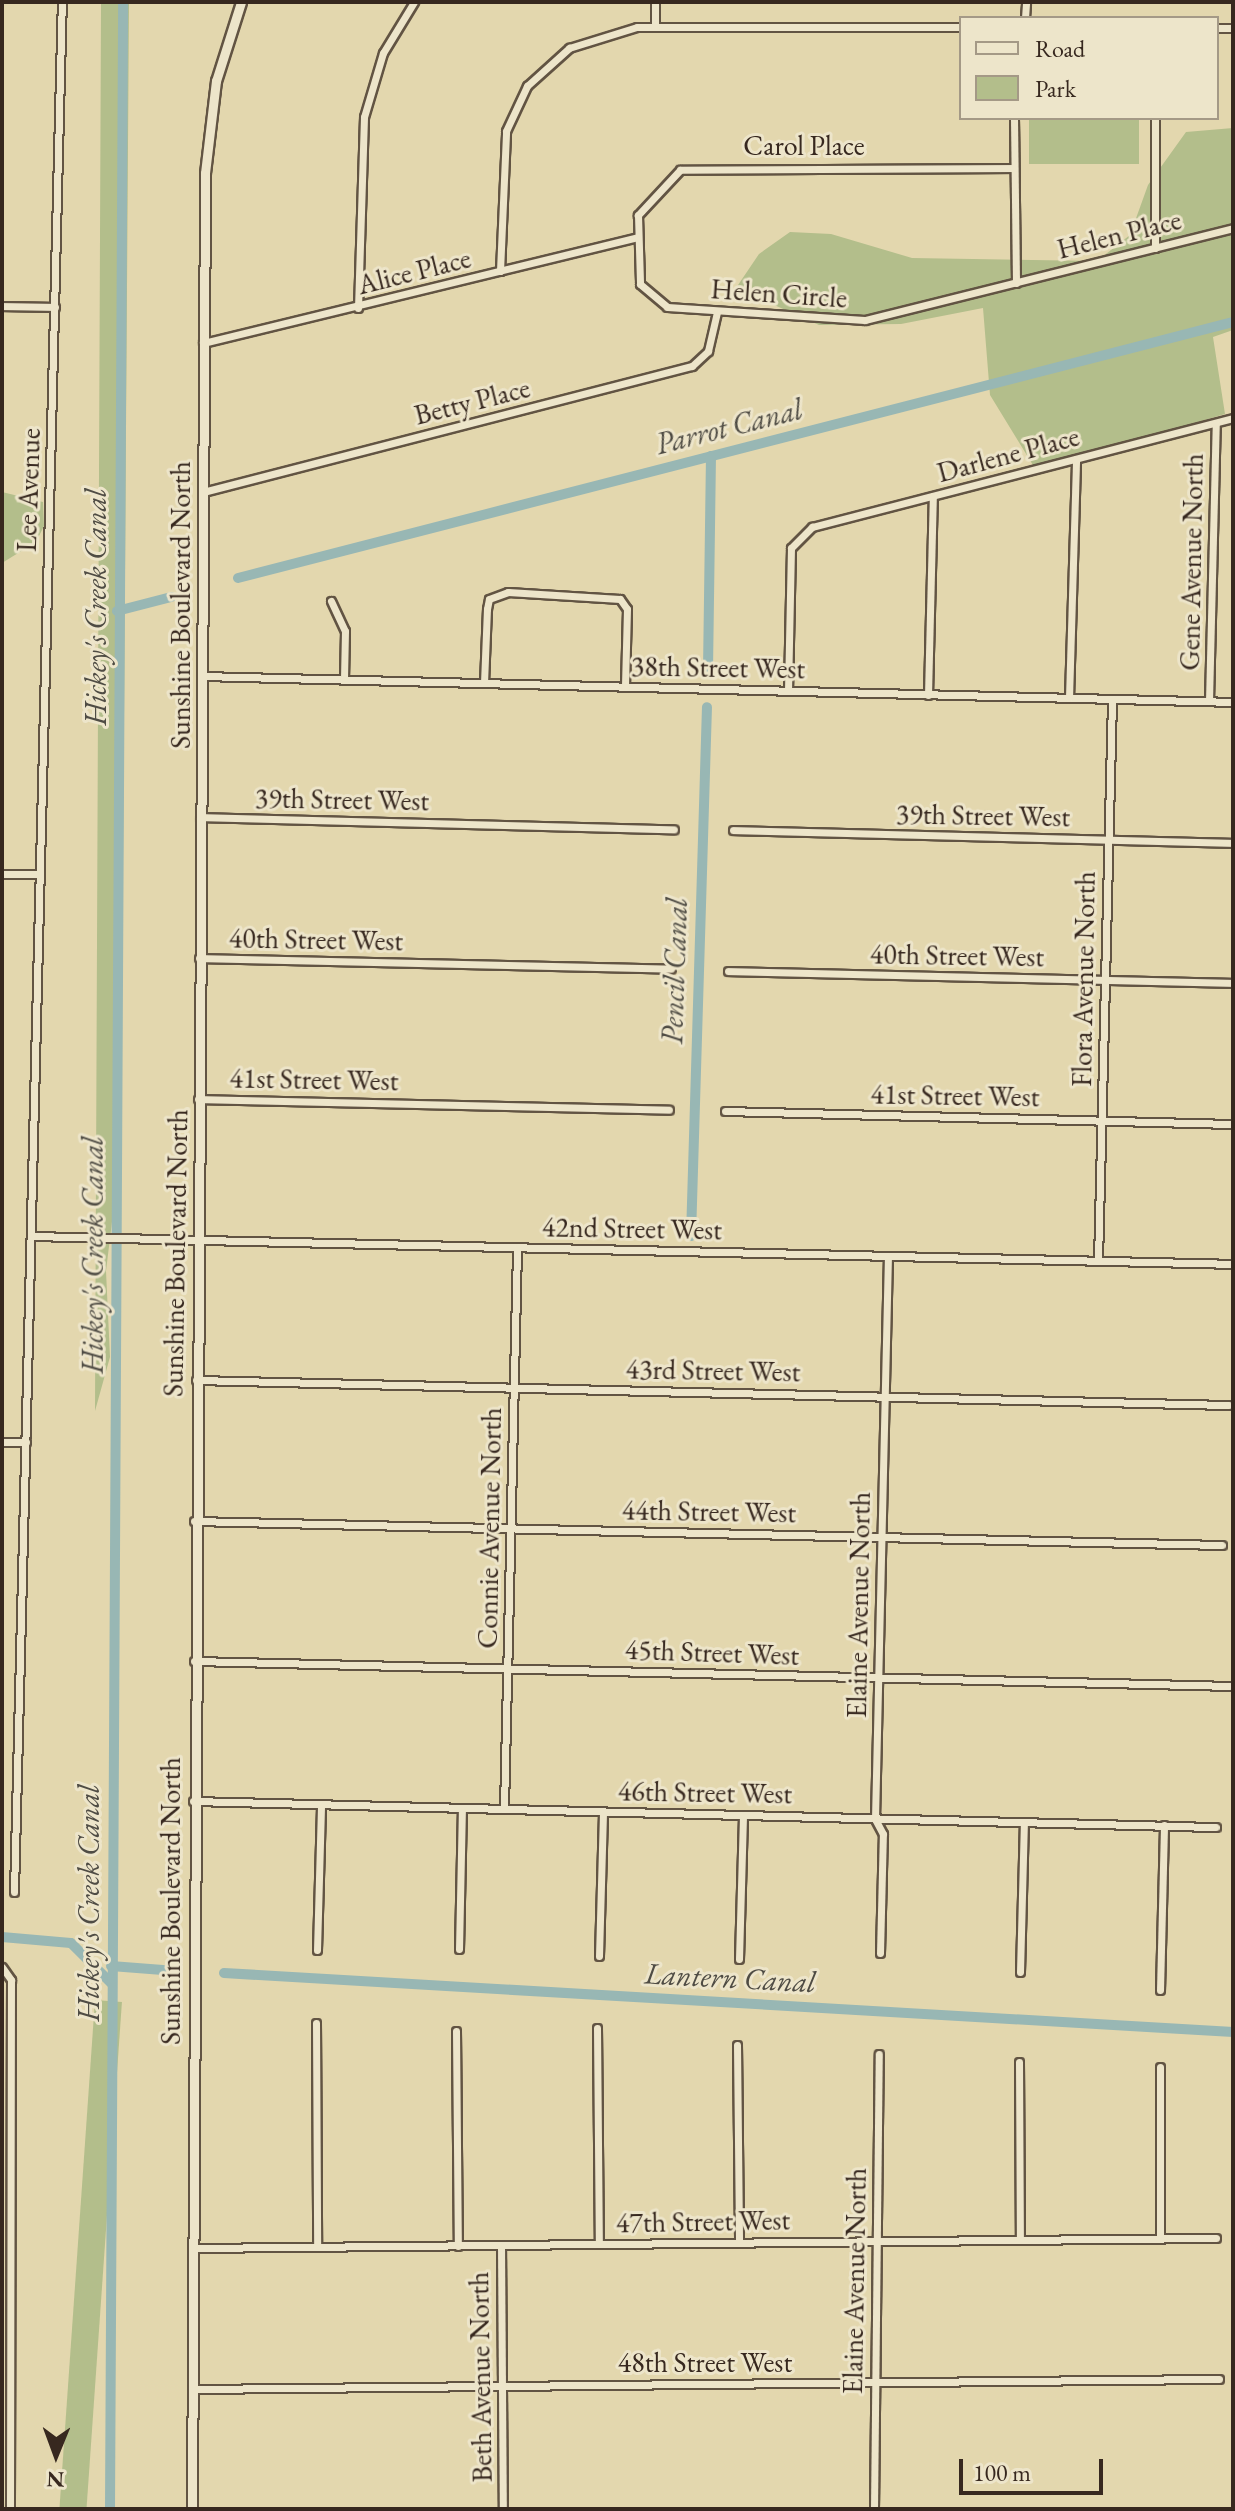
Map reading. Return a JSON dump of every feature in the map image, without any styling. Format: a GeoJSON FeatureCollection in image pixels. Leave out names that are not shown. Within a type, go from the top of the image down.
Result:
{"type":"FeatureCollection","features":[{"type":"Feature","properties":{"kind":"street","name":"Lee Avenue"},"geometry":{"type":"LineString","coordinates":[[14,1892],[62,2]]}},
{"type":"Feature","properties":{"kind":"street","name":"Sunshine Boulevard North"},"geometry":{"type":"LineString","coordinates":[[192,2509],[194,1521],[203,343],[210,116],[241,2]]}},
{"type":"Feature","properties":{"kind":"street"},"geometry":{"type":"LineString","coordinates":[[358,308],[364,117],[383,53],[414,2]]}},
{"type":"Feature","properties":{"kind":"street"},"geometry":{"type":"LineString","coordinates":[[655,2],[655,27]]}},
{"type":"Feature","properties":{"kind":"street"},"geometry":{"type":"LineString","coordinates":[[500,271],[500,157],[521,96],[569,48],[610,31],[655,27],[959,27]]}},
{"type":"Feature","properties":{"kind":"street"},"geometry":{"type":"LineString","coordinates":[[1014,120],[1016,283]]}},
{"type":"Feature","properties":{"kind":"street"},"geometry":{"type":"LineString","coordinates":[[1155,120],[1155,248]]}},
{"type":"Feature","properties":{"kind":"street","name":"Carol Place"},"geometry":{"type":"LineString","coordinates":[[635,238],[649,196],[691,167],[1014,168]]}},
{"type":"Feature","properties":{"kind":"street","name":"Helen Place"},"geometry":{"type":"LineString","coordinates":[[1016,283],[1233,228]]}},
{"type":"Feature","properties":{"kind":"street","name":"Alice Place"},"geometry":{"type":"LineString","coordinates":[[203,343],[358,308],[635,238]]}},
{"type":"Feature","properties":{"kind":"street","name":"Helen Circle"},"geometry":{"type":"LineString","coordinates":[[635,238],[645,294],[667,307],[717,313],[865,320],[1016,283]]}},
{"type":"Feature","properties":{"kind":"street"},"geometry":{"type":"LineString","coordinates":[[2,306],[55,307]]}},
{"type":"Feature","properties":{"kind":"street","name":"Betty Place"},"geometry":{"type":"LineString","coordinates":[[203,492],[692,366],[708,351],[717,313]]}},
{"type":"Feature","properties":{"kind":"street","name":"Darlene Place"},"geometry":{"type":"LineString","coordinates":[[788,691],[796,537],[933,496],[1233,418]]}},
{"type":"Feature","properties":{"kind":"street","name":"Gene Avenue North"},"geometry":{"type":"LineString","coordinates":[[1209,701],[1216,424]]}},
{"type":"Feature","properties":{"kind":"street"},"geometry":{"type":"LineString","coordinates":[[1069,698],[1076,459]]}},
{"type":"Feature","properties":{"kind":"street"},"geometry":{"type":"LineString","coordinates":[[928,695],[933,496]]}},
{"type":"Feature","properties":{"kind":"street"},"geometry":{"type":"LineString","coordinates":[[484,683],[487,609],[497,593],[508,592],[620,599],[627,609],[625,687]]}},
{"type":"Feature","properties":{"kind":"street"},"geometry":{"type":"LineString","coordinates":[[331,601],[345,631],[344,680]]}},
{"type":"Feature","properties":{"kind":"street","name":"38th Street West"},"geometry":{"type":"LineString","coordinates":[[201,676],[1233,702]]}},
{"type":"Feature","properties":{"kind":"street","name":"Flora Avenue North"},"geometry":{"type":"LineString","coordinates":[[1098,1261],[1112,699]]}},
{"type":"Feature","properties":{"kind":"street","name":"39th Street West"},"geometry":{"type":"LineString","coordinates":[[200,817],[674,829]]}},
{"type":"Feature","properties":{"kind":"street","name":"39th Street West"},"geometry":{"type":"LineString","coordinates":[[733,830],[1233,843]]}},
{"type":"Feature","properties":{"kind":"street"},"geometry":{"type":"LineString","coordinates":[[2,874],[40,874]]}},
{"type":"Feature","properties":{"kind":"street","name":"40th Street West"},"geometry":{"type":"LineString","coordinates":[[199,958],[671,969]]}},
{"type":"Feature","properties":{"kind":"street","name":"40th Street West"},"geometry":{"type":"LineString","coordinates":[[728,971],[1233,983]]}},
{"type":"Feature","properties":{"kind":"street","name":"41st Street West"},"geometry":{"type":"LineString","coordinates":[[198,1099],[669,1110]]}},
{"type":"Feature","properties":{"kind":"street","name":"41st Street West"},"geometry":{"type":"LineString","coordinates":[[725,1111],[1233,1124]]}},
{"type":"Feature","properties":{"kind":"street","name":"42nd Street West"},"geometry":{"type":"LineString","coordinates":[[31,1236],[1233,1264]]}},
{"type":"Feature","properties":{"kind":"street","name":"Connie Avenue North"},"geometry":{"type":"LineString","coordinates":[[504,1809],[517,1247]]}},
{"type":"Feature","properties":{"kind":"street","name":"Elaine Avenue North"},"geometry":{"type":"LineString","coordinates":[[880,1953],[883,1834],[875,1819],[888,1256]]}},
{"type":"Feature","properties":{"kind":"street","name":"43rd Street West"},"geometry":{"type":"LineString","coordinates":[[196,1380],[1229,1405]]}},
{"type":"Feature","properties":{"kind":"street"},"geometry":{"type":"LineString","coordinates":[[2,1442],[26,1442]]}},
{"type":"Feature","properties":{"kind":"street","name":"44th Street West"},"geometry":{"type":"LineString","coordinates":[[194,1521],[1222,1545]]}},
{"type":"Feature","properties":{"kind":"street","name":"45th Street West"},"geometry":{"type":"LineString","coordinates":[[194,1661],[1230,1686]]}},
{"type":"Feature","properties":{"kind":"street","name":"46th Street West"},"geometry":{"type":"LineString","coordinates":[[193,1801],[1216,1827]]}},
{"type":"Feature","properties":{"kind":"street"},"geometry":{"type":"LineString","coordinates":[[317,1950],[321,1805]]}},
{"type":"Feature","properties":{"kind":"street"},"geometry":{"type":"LineString","coordinates":[[459,1949],[462,1808]]}},
{"type":"Feature","properties":{"kind":"street"},"geometry":{"type":"LineString","coordinates":[[599,1956],[603,1811]]}},
{"type":"Feature","properties":{"kind":"street"},"geometry":{"type":"LineString","coordinates":[[739,1959],[743,1815]]}},
{"type":"Feature","properties":{"kind":"street"},"geometry":{"type":"LineString","coordinates":[[1020,1972],[1024,1822]]}},
{"type":"Feature","properties":{"kind":"street"},"geometry":{"type":"LineString","coordinates":[[1160,1990],[1164,1825]]}},
{"type":"Feature","properties":{"kind":"street"},"geometry":{"type":"LineString","coordinates":[[5,1968],[10,2509]]}},
{"type":"Feature","properties":{"kind":"street"},"geometry":{"type":"LineString","coordinates":[[316,2023],[317,2247]]}},
{"type":"Feature","properties":{"kind":"street"},"geometry":{"type":"LineString","coordinates":[[597,2028],[599,2244]]}},
{"type":"Feature","properties":{"kind":"street","name":"Beth Avenue North"},"geometry":{"type":"LineString","coordinates":[[456,2031],[458,2246]]}},
{"type":"Feature","properties":{"kind":"street"},"geometry":{"type":"LineString","coordinates":[[737,2045],[739,2243]]}},
{"type":"Feature","properties":{"kind":"street","name":"Elaine Avenue North"},"geometry":{"type":"LineString","coordinates":[[874,2509],[871,2242],[879,2230],[879,2054]]}},
{"type":"Feature","properties":{"kind":"street"},"geometry":{"type":"LineString","coordinates":[[1019,2062],[1020,2240]]}},
{"type":"Feature","properties":{"kind":"street"},"geometry":{"type":"LineString","coordinates":[[1160,2067],[1160,2239]]}},
{"type":"Feature","properties":{"kind":"street","name":"47th Street West"},"geometry":{"type":"LineString","coordinates":[[192,2248],[1216,2238]]}},
{"type":"Feature","properties":{"kind":"street","name":"Beth Avenue North"},"geometry":{"type":"LineString","coordinates":[[501,2245],[503,2509]]}},
{"type":"Feature","properties":{"kind":"street","name":"48th Street West"},"geometry":{"type":"LineString","coordinates":[[192,2389],[1219,2379]]}},
{"type":"Feature","properties":{"kind":"green space"},"geometry":{"type":"Polygon","coordinates":[[[101,2],[129,2],[121,1148],[106,1271],[110,1357],[95,1411],[101,2]]]}},
{"type":"Feature","properties":{"kind":"green space"},"geometry":{"type":"Polygon","coordinates":[[[1029,120],[1139,120],[1139,164],[1029,164],[1029,120]]]}},
{"type":"Feature","properties":{"kind":"green space"},"geometry":{"type":"Polygon","coordinates":[[[1233,128],[1233,330],[1213,337],[1225,414],[1036,470],[990,395],[983,308],[901,324],[819,325],[736,288],[759,254],[790,232],[831,234],[912,258],[1097,261],[1130,235],[1148,185],[1186,132],[1233,128]]]}},
{"type":"Feature","properties":{"kind":"green space"},"geometry":{"type":"Polygon","coordinates":[[[2,492],[43,502],[44,526],[36,542],[2,563],[2,492]]]}},
{"type":"Feature","properties":{"kind":"green space"},"geometry":{"type":"Polygon","coordinates":[[[95,2000],[122,2002],[86,2509],[59,2508],[95,2000]]]}},
{"type":"Feature","properties":{"kind":"waterway","name":"Hickey's Creek Canal"},"geometry":{"type":"LineString","coordinates":[[110,2509],[123,2]]}},
{"type":"Feature","properties":{"kind":"waterway","name":"Parrot Canal"},"geometry":{"type":"LineString","coordinates":[[238,578],[1233,322]]}},
{"type":"Feature","properties":{"kind":"waterway","name":"Pencil Canal"},"geometry":{"type":"LineString","coordinates":[[708,670],[711,456]]}},
{"type":"Feature","properties":{"kind":"waterway","name":"Parrot Canal"},"geometry":{"type":"LineString","coordinates":[[117,611],[171,597]]}},
{"type":"Feature","properties":{"kind":"waterway","name":"Pencil Canal"},"geometry":{"type":"LineString","coordinates":[[691,1236],[707,707]]}},
{"type":"Feature","properties":{"kind":"waterway"},"geometry":{"type":"LineString","coordinates":[[2,1937],[71,1943],[111,1983]]}},
{"type":"Feature","properties":{"kind":"waterway","name":"Lantern Canal"},"geometry":{"type":"LineString","coordinates":[[111,1966],[163,1970]]}},
{"type":"Feature","properties":{"kind":"waterway","name":"Lantern Canal"},"geometry":{"type":"LineString","coordinates":[[224,1973],[1233,2032]]}}]}
